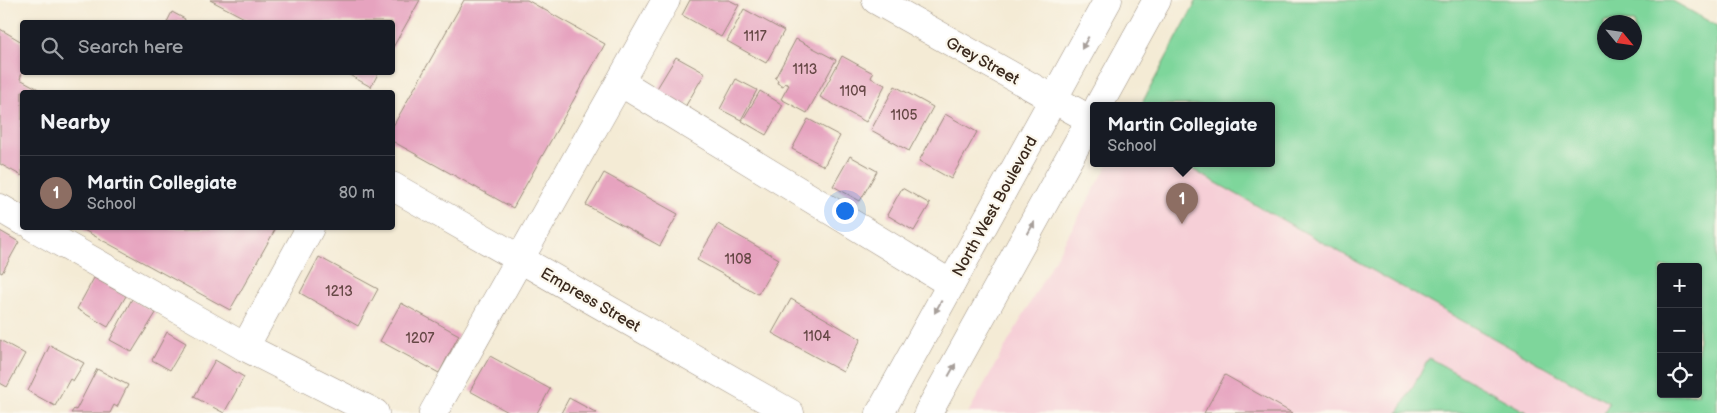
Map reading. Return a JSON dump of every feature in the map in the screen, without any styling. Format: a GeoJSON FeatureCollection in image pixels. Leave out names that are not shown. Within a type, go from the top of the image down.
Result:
{"type":"FeatureCollection","features":[{"type":"Feature","properties":{"kind":"street"},"geometry":{"type":"LineString","coordinates":[[433,413],[666,0]]}},
{"type":"Feature","properties":{"kind":"street","name":"Grey Street"},"geometry":{"type":"LineString","coordinates":[[876,0],[1053,99],[1090,113]]}},
{"type":"Feature","properties":{"kind":"street","name":"North West Boulevard"},"geometry":{"type":"LineString","coordinates":[[880,413],[1108,0]]}},
{"type":"Feature","properties":{"kind":"street"},"geometry":{"type":"LineString","coordinates":[[1101,102],[1157,0]]}},
{"type":"Feature","properties":{"kind":"street"},"geometry":{"type":"LineString","coordinates":[[620,82],[951,284]]}},
{"type":"Feature","properties":{"kind":"street"},"geometry":{"type":"LineString","coordinates":[[928,413],[1090,121]]}},
{"type":"Feature","properties":{"kind":"street","name":"Empress Street"},"geometry":{"type":"LineString","coordinates":[[395,188],[790,413]]}},
{"type":"Feature","properties":{"kind":"street"},"geometry":{"type":"LineString","coordinates":[[0,208],[20,220]]}},
{"type":"Feature","properties":{"kind":"street"},"geometry":{"type":"LineString","coordinates":[[39,230],[245,347],[375,413]]}},
{"type":"Feature","properties":{"kind":"street"},"geometry":{"type":"LineString","coordinates":[[245,347],[309,230]]}},
{"type":"Feature","properties":{"kind":"shaded area"},"geometry":{"type":"Polygon","coordinates":[[[1107,167],[1188,167],[1609,403],[1604,413],[968,413],[1107,167]]]}},
{"type":"Feature","properties":{"kind":"green space"},"geometry":{"type":"Polygon","coordinates":[[[1197,0],[1671,0],[1717,26],[1717,413],[1604,413],[1609,403],[1188,167],[1275,167],[1275,102],[1143,102],[1197,0]]]}},
{"type":"Feature","properties":{"kind":"green space"},"geometry":{"type":"Polygon","coordinates":[[[1429,358],[1528,413],[1398,413],[1429,358]]]}},
{"type":"Feature","properties":{"kind":"building"},"geometry":{"type":"Polygon","coordinates":[[[210,0],[420,0],[395,44],[395,20],[248,20],[210,0]]]}},
{"type":"Feature","properties":{"kind":"building"},"geometry":{"type":"Polygon","coordinates":[[[464,0],[527,0],[605,44],[513,208],[395,143],[395,123],[464,0]]]}},
{"type":"Feature","properties":{"kind":"building"},"geometry":{"type":"Polygon","coordinates":[[[690,0],[729,0],[739,5],[721,37],[682,15],[690,0]]]}},
{"type":"Feature","properties":{"kind":"building"},"geometry":{"type":"Polygon","coordinates":[[[744,9],[784,31],[766,63],[727,41],[744,9]]]}},
{"type":"Feature","properties":{"kind":"building"},"geometry":{"type":"Polygon","coordinates":[[[172,12],[185,19],[185,20],[168,20],[172,12]]]}},
{"type":"Feature","properties":{"kind":"building"},"geometry":{"type":"Polygon","coordinates":[[[0,29],[20,41],[20,79],[40,90],[20,90],[20,175],[0,164],[0,29]]]}},
{"type":"Feature","properties":{"kind":"building"},"geometry":{"type":"Polygon","coordinates":[[[796,39],[836,60],[807,113],[781,99],[789,85],[785,83],[783,86],[777,83],[778,80],[775,78],[796,39]]]}},
{"type":"Feature","properties":{"kind":"building"},"geometry":{"type":"Polygon","coordinates":[[[842,56],[873,73],[871,78],[885,85],[866,122],[820,97],[842,56]]]}},
{"type":"Feature","properties":{"kind":"building"},"geometry":{"type":"Polygon","coordinates":[[[676,57],[705,73],[685,107],[656,90],[676,57]]]}},
{"type":"Feature","properties":{"kind":"building"},"geometry":{"type":"Polygon","coordinates":[[[349,75],[377,75],[371,87],[349,75]]]}},
{"type":"Feature","properties":{"kind":"building"},"geometry":{"type":"Polygon","coordinates":[[[736,79],[757,90],[741,120],[720,109],[736,79]]]}},
{"type":"Feature","properties":{"kind":"building"},"geometry":{"type":"Polygon","coordinates":[[[895,86],[933,107],[909,151],[871,130],[895,86]]]}},
{"type":"Feature","properties":{"kind":"building"},"geometry":{"type":"Polygon","coordinates":[[[760,91],[783,105],[766,135],[742,121],[760,91]]]}},
{"type":"Feature","properties":{"kind":"building"},"geometry":{"type":"Polygon","coordinates":[[[945,114],[977,132],[951,179],[919,161],[945,114]]]}},
{"type":"Feature","properties":{"kind":"building"},"geometry":{"type":"Polygon","coordinates":[[[808,119],[840,136],[824,166],[792,149],[808,119]]]}},
{"type":"Feature","properties":{"kind":"building"},"geometry":{"type":"Polygon","coordinates":[[[850,156],[877,171],[860,201],[833,186],[850,156]]]}},
{"type":"Feature","properties":{"kind":"building"},"geometry":{"type":"Polygon","coordinates":[[[604,173],[678,214],[660,246],[586,205],[604,173]]]}},
{"type":"Feature","properties":{"kind":"building"},"geometry":{"type":"Polygon","coordinates":[[[902,188],[930,204],[914,231],[887,215],[902,188]]]}},
{"type":"Feature","properties":{"kind":"building"},"geometry":{"type":"Polygon","coordinates":[[[718,224],[779,259],[758,294],[697,260],[718,224]]]}},
{"type":"Feature","properties":{"kind":"building"},"geometry":{"type":"Polygon","coordinates":[[[84,230],[275,230],[230,310],[84,230]]]}},
{"type":"Feature","properties":{"kind":"building"},"geometry":{"type":"Polygon","coordinates":[[[0,231],[19,242],[2,273],[0,272],[0,231]]]}},
{"type":"Feature","properties":{"kind":"building"},"geometry":{"type":"Polygon","coordinates":[[[319,257],[378,289],[358,326],[300,293],[319,257]]]}},
{"type":"Feature","properties":{"kind":"building"},"geometry":{"type":"Polygon","coordinates":[[[94,278],[126,296],[108,327],[77,309],[94,278]]]}},
{"type":"Feature","properties":{"kind":"building"},"geometry":{"type":"Polygon","coordinates":[[[132,299],[156,313],[132,352],[110,340],[132,299]]]}},
{"type":"Feature","properties":{"kind":"building"},"geometry":{"type":"Polygon","coordinates":[[[791,299],[861,339],[843,372],[772,333],[791,299]]]}},
{"type":"Feature","properties":{"kind":"building"},"geometry":{"type":"Polygon","coordinates":[[[401,303],[459,335],[439,373],[380,341],[401,303]]]}},
{"type":"Feature","properties":{"kind":"building"},"geometry":{"type":"Polygon","coordinates":[[[167,332],[186,343],[170,370],[152,360],[167,332]]]}},
{"type":"Feature","properties":{"kind":"building"},"geometry":{"type":"Polygon","coordinates":[[[0,340],[25,354],[7,387],[0,383],[0,340]]]}},
{"type":"Feature","properties":{"kind":"building"},"geometry":{"type":"Polygon","coordinates":[[[50,345],[84,363],[73,381],[70,379],[55,406],[28,391],[50,345]]]}},
{"type":"Feature","properties":{"kind":"building"},"geometry":{"type":"Polygon","coordinates":[[[490,356],[550,389],[537,413],[510,413],[470,391],[490,356]]]}},
{"type":"Feature","properties":{"kind":"building"},"geometry":{"type":"Polygon","coordinates":[[[215,360],[244,377],[224,413],[194,397],[215,360]]]}},
{"type":"Feature","properties":{"kind":"building"},"geometry":{"type":"Polygon","coordinates":[[[97,369],[128,385],[117,407],[114,405],[110,413],[71,413],[74,409],[76,410],[97,369]]]}},
{"type":"Feature","properties":{"kind":"building"},"geometry":{"type":"Polygon","coordinates":[[[1225,375],[1292,413],[1204,413],[1225,375]]]}},
{"type":"Feature","properties":{"kind":"building"},"geometry":{"type":"Polygon","coordinates":[[[569,398],[597,413],[561,413],[569,398]]]}},
{"type":"Feature","properties":{"kind":"place","name":"Martin Collegiate"},"geometry":{"type":"Point","coordinates":[1182,224]}}]}
